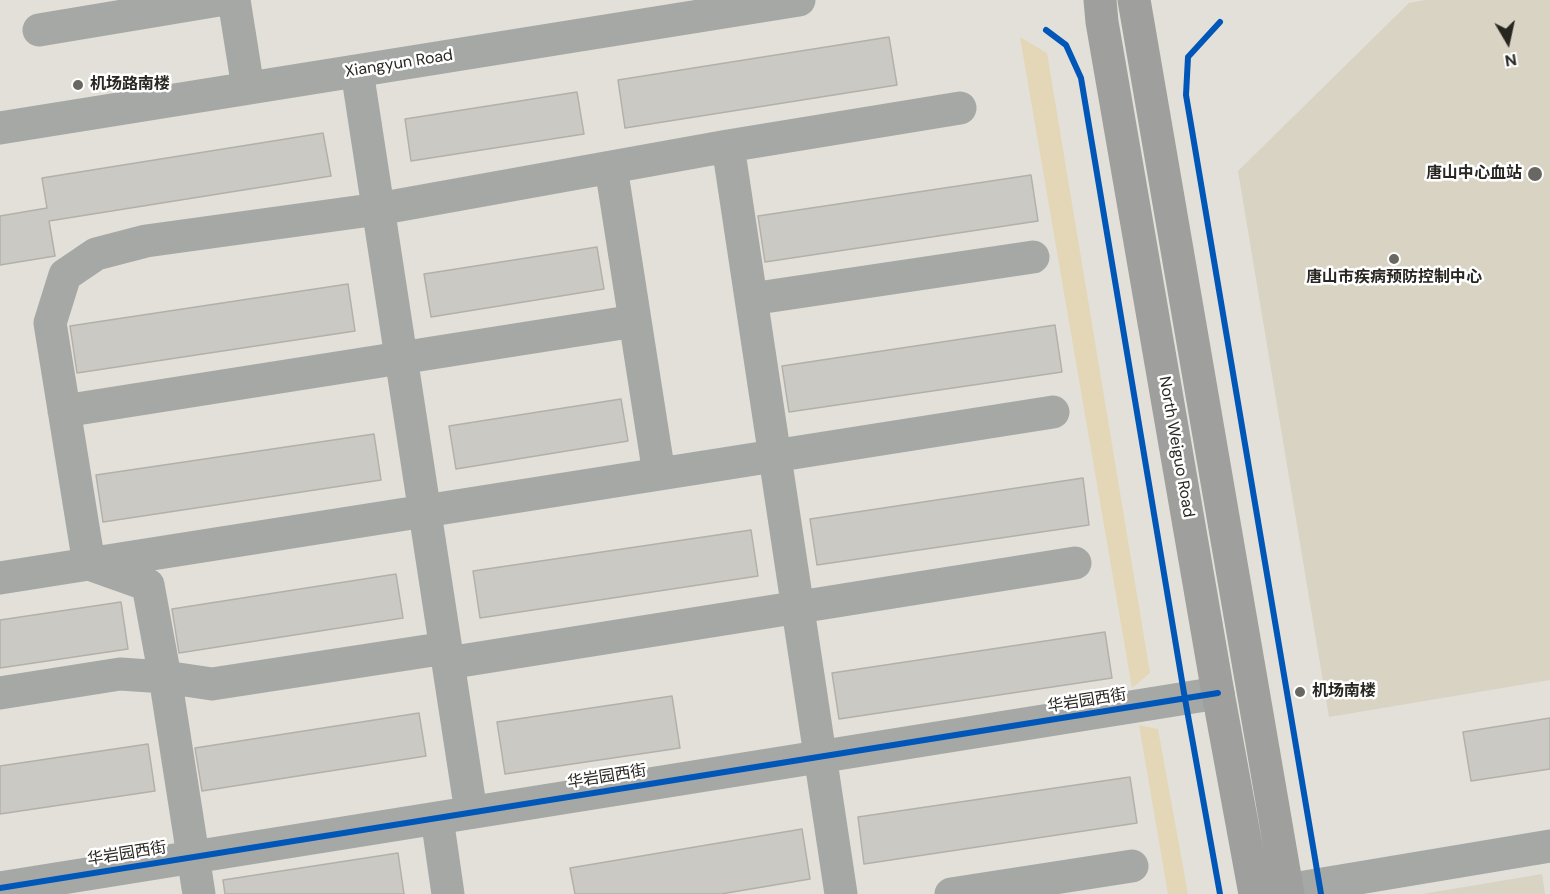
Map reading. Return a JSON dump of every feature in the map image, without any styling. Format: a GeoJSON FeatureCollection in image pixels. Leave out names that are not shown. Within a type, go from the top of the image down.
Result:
{"type":"FeatureCollection","features":[{"type":"Feature","properties":{"kind":"main road","name":"North Weiguo Road"},"geometry":{"type":"LineString","coordinates":[[1100,0],[1218,693],[1255,894]]}},
{"type":"Feature","properties":{"kind":"main road","name":"North Weiguo Road"},"geometry":{"type":"LineString","coordinates":[[1134,0],[1288,892]]}},
{"type":"Feature","properties":{"kind":"street"},"geometry":{"type":"LineString","coordinates":[[39,30],[219,0]]}},
{"type":"Feature","properties":{"kind":"street"},"geometry":{"type":"LineString","coordinates":[[234,0],[248,88]]}},
{"type":"Feature","properties":{"kind":"street","name":"Xiangyun Road"},"geometry":{"type":"LineString","coordinates":[[0,128],[799,0]]}},
{"type":"Feature","properties":{"kind":"street"},"geometry":{"type":"LineString","coordinates":[[357,71],[471,812]]}},
{"type":"Feature","properties":{"kind":"street"},"geometry":{"type":"LineString","coordinates":[[89,564],[50,322],[65,275],[96,254],[146,242],[378,209],[728,146],[960,108]]}},
{"type":"Feature","properties":{"kind":"street"},"geometry":{"type":"LineString","coordinates":[[728,146],[842,894]]}},
{"type":"Feature","properties":{"kind":"street"},"geometry":{"type":"LineString","coordinates":[[611,167],[660,474]]}},
{"type":"Feature","properties":{"kind":"street"},"geometry":{"type":"LineString","coordinates":[[752,299],[1033,257]]}},
{"type":"Feature","properties":{"kind":"street"},"geometry":{"type":"LineString","coordinates":[[64,411],[635,321]]}},
{"type":"Feature","properties":{"kind":"street"},"geometry":{"type":"LineString","coordinates":[[0,578],[1053,412]]}},
{"type":"Feature","properties":{"kind":"street"},"geometry":{"type":"LineString","coordinates":[[0,693],[120,674],[165,677],[212,684],[447,655],[798,606],[1075,563]]}},
{"type":"Feature","properties":{"kind":"street"},"geometry":{"type":"LineString","coordinates":[[89,564],[148,585],[199,894]]}},
{"type":"Feature","properties":{"kind":"street","name":"华岩园西街"},"geometry":{"type":"LineString","coordinates":[[0,888],[1218,693]]}},
{"type":"Feature","properties":{"kind":"street"},"geometry":{"type":"LineString","coordinates":[[437,818],[448,894]]}},
{"type":"Feature","properties":{"kind":"street"},"geometry":{"type":"LineString","coordinates":[[1288,892],[1550,846]]}},
{"type":"Feature","properties":{"kind":"street"},"geometry":{"type":"LineString","coordinates":[[951,894],[1132,866]]}},
{"type":"Feature","properties":{"kind":"shaded area","name":"唐山市疾病预防控制中心"},"geometry":{"type":"Polygon","coordinates":[[[1425,0],[1550,0],[1550,680],[1329,717],[1238,171],[1409,3],[1425,0]]]}},
{"type":"Feature","properties":{"kind":"shaded area"},"geometry":{"type":"Polygon","coordinates":[[[1020,37],[1047,53],[1150,673],[1132,688],[1020,37]]]}},
{"type":"Feature","properties":{"kind":"shaded area"},"geometry":{"type":"Polygon","coordinates":[[[1139,725],[1158,729],[1188,894],[1168,894],[1139,725]]]}},
{"type":"Feature","properties":{"kind":"shaded area"},"geometry":{"type":"Polygon","coordinates":[[[1542,874],[1545,894],[1422,894],[1542,874]]]}},
{"type":"Feature","properties":{"kind":"building"},"geometry":{"type":"Polygon","coordinates":[[[889,37],[897,85],[625,128],[618,80],[889,37]]]}},
{"type":"Feature","properties":{"kind":"building"},"geometry":{"type":"Polygon","coordinates":[[[577,92],[584,134],[411,161],[405,119],[577,92]]]}},
{"type":"Feature","properties":{"kind":"building"},"geometry":{"type":"Polygon","coordinates":[[[323,133],[331,176],[49,221],[55,256],[0,265],[0,216],[47,208],[42,178],[323,133]]]}},
{"type":"Feature","properties":{"kind":"building"},"geometry":{"type":"Polygon","coordinates":[[[1031,175],[1038,221],[765,262],[758,216],[1031,175]]]}},
{"type":"Feature","properties":{"kind":"building"},"geometry":{"type":"Polygon","coordinates":[[[597,247],[604,289],[431,317],[424,274],[597,247]]]}},
{"type":"Feature","properties":{"kind":"building"},"geometry":{"type":"Polygon","coordinates":[[[348,284],[355,331],[77,373],[70,326],[348,284]]]}},
{"type":"Feature","properties":{"kind":"building"},"geometry":{"type":"Polygon","coordinates":[[[1055,325],[1062,372],[789,412],[782,366],[1055,325]]]}},
{"type":"Feature","properties":{"kind":"building"},"geometry":{"type":"Polygon","coordinates":[[[621,399],[628,441],[456,469],[449,426],[621,399]]]}},
{"type":"Feature","properties":{"kind":"building"},"geometry":{"type":"Polygon","coordinates":[[[374,434],[381,480],[103,522],[96,475],[374,434]]]}},
{"type":"Feature","properties":{"kind":"building"},"geometry":{"type":"Polygon","coordinates":[[[1083,478],[1089,525],[817,565],[810,519],[1083,478]]]}},
{"type":"Feature","properties":{"kind":"building"},"geometry":{"type":"Polygon","coordinates":[[[751,530],[758,576],[480,618],[473,571],[751,530]]]}},
{"type":"Feature","properties":{"kind":"building"},"geometry":{"type":"Polygon","coordinates":[[[396,574],[403,618],[179,653],[172,609],[396,574]]]}},
{"type":"Feature","properties":{"kind":"building"},"geometry":{"type":"Polygon","coordinates":[[[121,602],[128,649],[0,668],[0,620],[121,602]]]}},
{"type":"Feature","properties":{"kind":"building"},"geometry":{"type":"Polygon","coordinates":[[[1105,632],[1112,678],[839,719],[832,673],[1105,632]]]}},
{"type":"Feature","properties":{"kind":"building"},"geometry":{"type":"Polygon","coordinates":[[[672,696],[680,748],[505,774],[497,722],[672,696]]]}},
{"type":"Feature","properties":{"kind":"building"},"geometry":{"type":"Polygon","coordinates":[[[419,713],[426,756],[202,791],[195,748],[419,713]]]}},
{"type":"Feature","properties":{"kind":"building"},"geometry":{"type":"Polygon","coordinates":[[[1550,718],[1550,769],[1471,781],[1463,732],[1550,718]]]}},
{"type":"Feature","properties":{"kind":"building"},"geometry":{"type":"Polygon","coordinates":[[[148,744],[155,791],[0,814],[0,766],[148,744]]]}},
{"type":"Feature","properties":{"kind":"building"},"geometry":{"type":"Polygon","coordinates":[[[1130,777],[1137,823],[864,864],[858,817],[1130,777]]]}},
{"type":"Feature","properties":{"kind":"building"},"geometry":{"type":"Polygon","coordinates":[[[802,829],[810,879],[721,894],[575,894],[570,868],[802,829]]]}},
{"type":"Feature","properties":{"kind":"building"},"geometry":{"type":"Polygon","coordinates":[[[398,853],[404,894],[225,894],[223,880],[398,853]]]}},
{"type":"Feature","properties":{"kind":"cycle path"},"geometry":{"type":"LineString","coordinates":[[1220,22],[1188,57],[1186,95],[1321,894]]}},
{"type":"Feature","properties":{"kind":"cycle path"},"geometry":{"type":"LineString","coordinates":[[1046,30],[1066,45],[1081,78],[1220,894]]}},
{"type":"Feature","properties":{"kind":"cycle path"},"geometry":{"type":"LineString","coordinates":[[0,888],[1218,693]]}},
{"type":"Feature","properties":{"kind":"place","name":"机场路南楼"},"geometry":{"type":"Point","coordinates":[78,85]}},
{"type":"Feature","properties":{"kind":"place","name":"唐山中心血站"},"geometry":{"type":"Point","coordinates":[1535,174]}},
{"type":"Feature","properties":{"kind":"place","name":"唐山市疾病预防控制中心"},"geometry":{"type":"Point","coordinates":[1394,259]}},
{"type":"Feature","properties":{"kind":"place","name":"机场南楼"},"geometry":{"type":"Point","coordinates":[1300,692]}}]}
